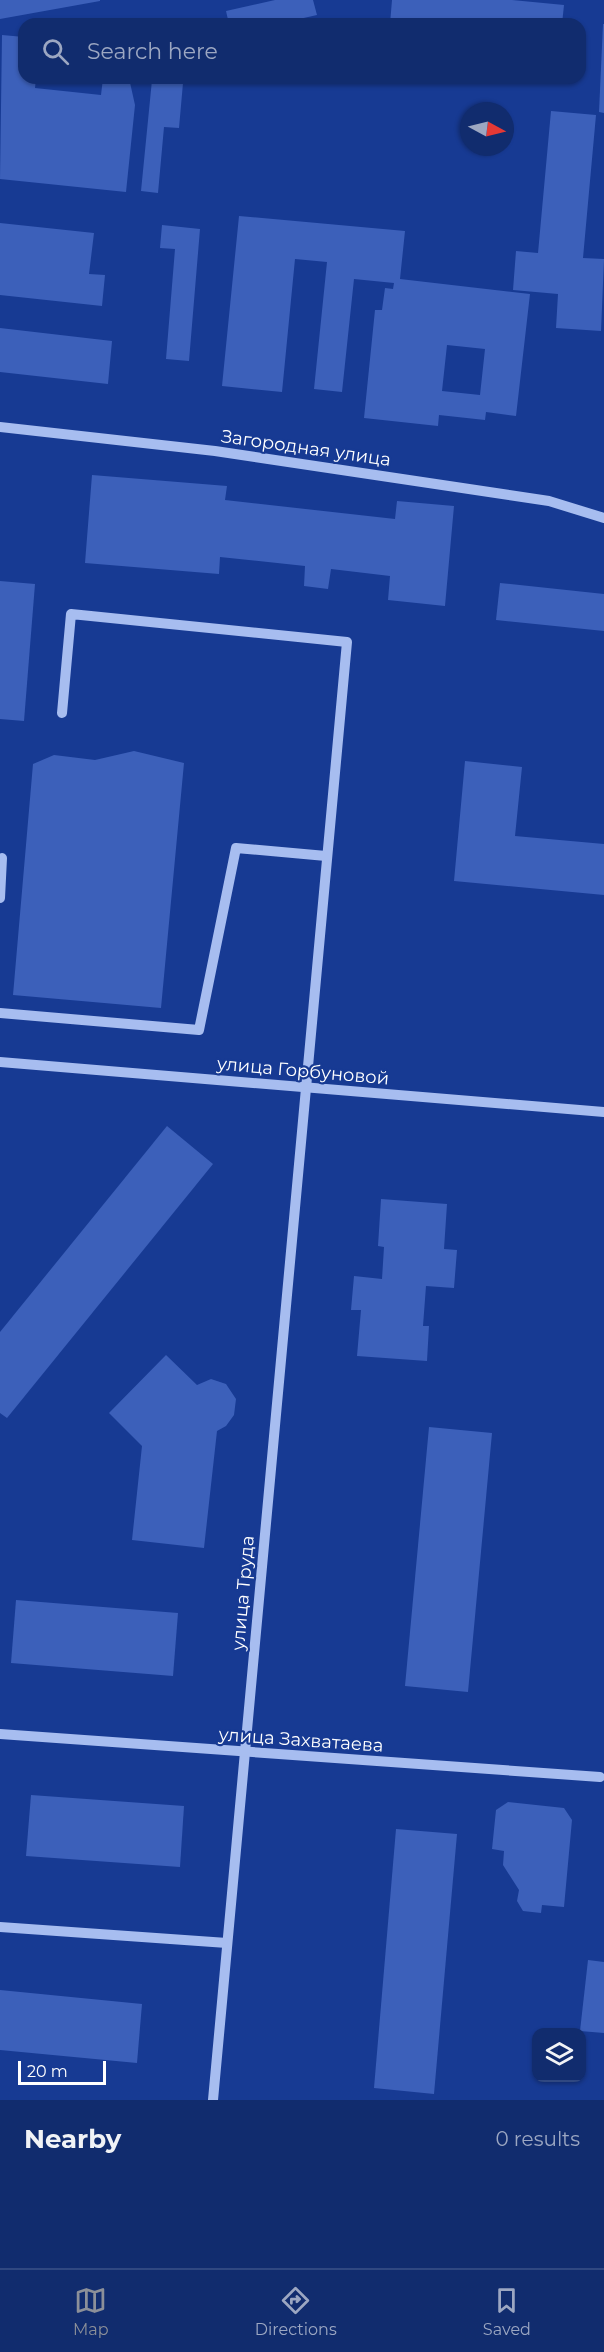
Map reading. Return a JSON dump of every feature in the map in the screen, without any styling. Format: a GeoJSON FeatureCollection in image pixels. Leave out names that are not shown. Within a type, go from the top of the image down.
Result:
{"type":"FeatureCollection","features":[{"type":"Feature","properties":{"kind":"street","name":"Загородная улица"},"geometry":{"type":"LineString","coordinates":[[0,427],[215,451],[538,499],[604,518]]}},
{"type":"Feature","properties":{"kind":"street","name":"улица Труда"},"geometry":{"type":"LineString","coordinates":[[62,713],[71,614],[347,642],[213,2100]]}},
{"type":"Feature","properties":{"kind":"street"},"geometry":{"type":"LineString","coordinates":[[0,1012],[199,1030],[236,848],[326,856]]}},
{"type":"Feature","properties":{"kind":"street"},"geometry":{"type":"LineString","coordinates":[[0,898],[2,858]]}},
{"type":"Feature","properties":{"kind":"street","name":"улица Горбуновой"},"geometry":{"type":"LineString","coordinates":[[0,1062],[604,1112]]}},
{"type":"Feature","properties":{"kind":"street","name":"улица Захватаева"},"geometry":{"type":"LineString","coordinates":[[0,1734],[245,1754],[600,1777]]}},
{"type":"Feature","properties":{"kind":"street"},"geometry":{"type":"LineString","coordinates":[[0,1927],[227,1943]]}},
{"type":"Feature","properties":{"kind":"building"},"geometry":{"type":"Polygon","coordinates":[[[0,0],[100,0],[100,1],[0,19],[0,0]]]}},
{"type":"Feature","properties":{"kind":"building"},"geometry":{"type":"Polygon","coordinates":[[[275,0],[313,0],[317,15],[304,18],[228,18],[226,11],[275,0]]]}},
{"type":"Feature","properties":{"kind":"building"},"geometry":{"type":"Polygon","coordinates":[[[392,0],[512,0],[564,5],[563,18],[390,18],[392,0]]]}},
{"type":"Feature","properties":{"kind":"building"},"geometry":{"type":"Polygon","coordinates":[[[604,24],[604,113],[599,112],[604,24]]]}},
{"type":"Feature","properties":{"kind":"building"},"geometry":{"type":"Polygon","coordinates":[[[2,35],[18,36],[18,84],[35,84],[35,88],[101,95],[102,84],[130,84],[135,105],[126,192],[0,179],[2,35]]]}},
{"type":"Feature","properties":{"kind":"building"},"geometry":{"type":"Polygon","coordinates":[[[152,84],[183,84],[179,128],[164,127],[158,193],[141,191],[152,84]]]}},
{"type":"Feature","properties":{"kind":"building"},"geometry":{"type":"Polygon","coordinates":[[[551,111],[596,115],[583,258],[604,259],[601,331],[556,328],[558,294],[513,290],[516,251],[538,253],[551,111]]]}},
{"type":"Feature","properties":{"kind":"building"},"geometry":{"type":"Polygon","coordinates":[[[239,216],[405,231],[400,279],[530,294],[516,416],[486,412],[485,420],[439,415],[438,426],[364,418],[375,310],[382,310],[385,288],[393,289],[394,283],[354,279],[342,392],[314,389],[327,262],[295,259],[282,392],[222,386],[239,216]],[[447,345],[442,391],[480,395],[485,349],[447,345]]]}},
{"type":"Feature","properties":{"kind":"building"},"geometry":{"type":"Polygon","coordinates":[[[0,223],[94,233],[89,274],[105,275],[102,306],[0,295],[0,223]]]}},
{"type":"Feature","properties":{"kind":"building"},"geometry":{"type":"Polygon","coordinates":[[[162,225],[200,229],[189,361],[166,359],[175,249],[160,248],[162,225]]]}},
{"type":"Feature","properties":{"kind":"building"},"geometry":{"type":"Polygon","coordinates":[[[0,328],[112,341],[108,384],[0,372],[0,328]]]}},
{"type":"Feature","properties":{"kind":"building"},"geometry":{"type":"Polygon","coordinates":[[[92,475],[227,486],[225,500],[395,519],[397,501],[454,506],[445,606],[388,600],[390,576],[331,569],[328,589],[304,586],[305,566],[220,557],[219,574],[85,563],[92,475]]]}},
{"type":"Feature","properties":{"kind":"building"},"geometry":{"type":"Polygon","coordinates":[[[0,581],[35,584],[24,721],[0,719],[0,581]]]}},
{"type":"Feature","properties":{"kind":"building"},"geometry":{"type":"Polygon","coordinates":[[[500,583],[604,594],[604,631],[496,620],[500,583]]]}},
{"type":"Feature","properties":{"kind":"building"},"geometry":{"type":"Polygon","coordinates":[[[134,751],[184,763],[161,1008],[13,995],[33,764],[54,755],[95,760],[134,751]]]}},
{"type":"Feature","properties":{"kind":"building"},"geometry":{"type":"Polygon","coordinates":[[[465,761],[522,767],[515,836],[604,844],[604,895],[454,881],[465,761]]]}},
{"type":"Feature","properties":{"kind":"building"},"geometry":{"type":"Polygon","coordinates":[[[167,1126],[213,1164],[7,1418],[0,1413],[0,1332],[167,1126]]]}},
{"type":"Feature","properties":{"kind":"building"},"geometry":{"type":"Polygon","coordinates":[[[381,1199],[447,1204],[444,1249],[457,1250],[454,1288],[426,1286],[423,1326],[429,1326],[427,1361],[357,1356],[361,1310],[351,1310],[354,1276],[382,1279],[384,1247],[378,1246],[381,1199]]]}},
{"type":"Feature","properties":{"kind":"building"},"geometry":{"type":"Polygon","coordinates":[[[166,1355],[197,1385],[211,1379],[226,1384],[236,1399],[234,1415],[226,1426],[217,1431],[204,1548],[132,1540],[142,1446],[109,1413],[166,1355]]]}},
{"type":"Feature","properties":{"kind":"building"},"geometry":{"type":"Polygon","coordinates":[[[429,1427],[492,1433],[468,1692],[405,1686],[429,1427]]]}},
{"type":"Feature","properties":{"kind":"building"},"geometry":{"type":"Polygon","coordinates":[[[16,1600],[178,1613],[173,1676],[11,1663],[16,1600]]]}},
{"type":"Feature","properties":{"kind":"building"},"geometry":{"type":"Polygon","coordinates":[[[31,1795],[184,1806],[180,1867],[26,1856],[31,1795]]]}},
{"type":"Feature","properties":{"kind":"building"},"geometry":{"type":"Polygon","coordinates":[[[508,1802],[564,1808],[572,1820],[564,1907],[542,1905],[541,1913],[523,1911],[517,1901],[519,1890],[503,1865],[504,1851],[492,1849],[496,1810],[508,1802]]]}},
{"type":"Feature","properties":{"kind":"building"},"geometry":{"type":"Polygon","coordinates":[[[396,1829],[457,1834],[434,2094],[374,2088],[396,1829]]]}},
{"type":"Feature","properties":{"kind":"building"},"geometry":{"type":"Polygon","coordinates":[[[588,1960],[604,1962],[604,2033],[586,2032],[586,2028],[580,2028],[588,1960]]]}},
{"type":"Feature","properties":{"kind":"building"},"geometry":{"type":"Polygon","coordinates":[[[0,1990],[142,2004],[137,2063],[0,2050],[0,1990]]]}}]}
